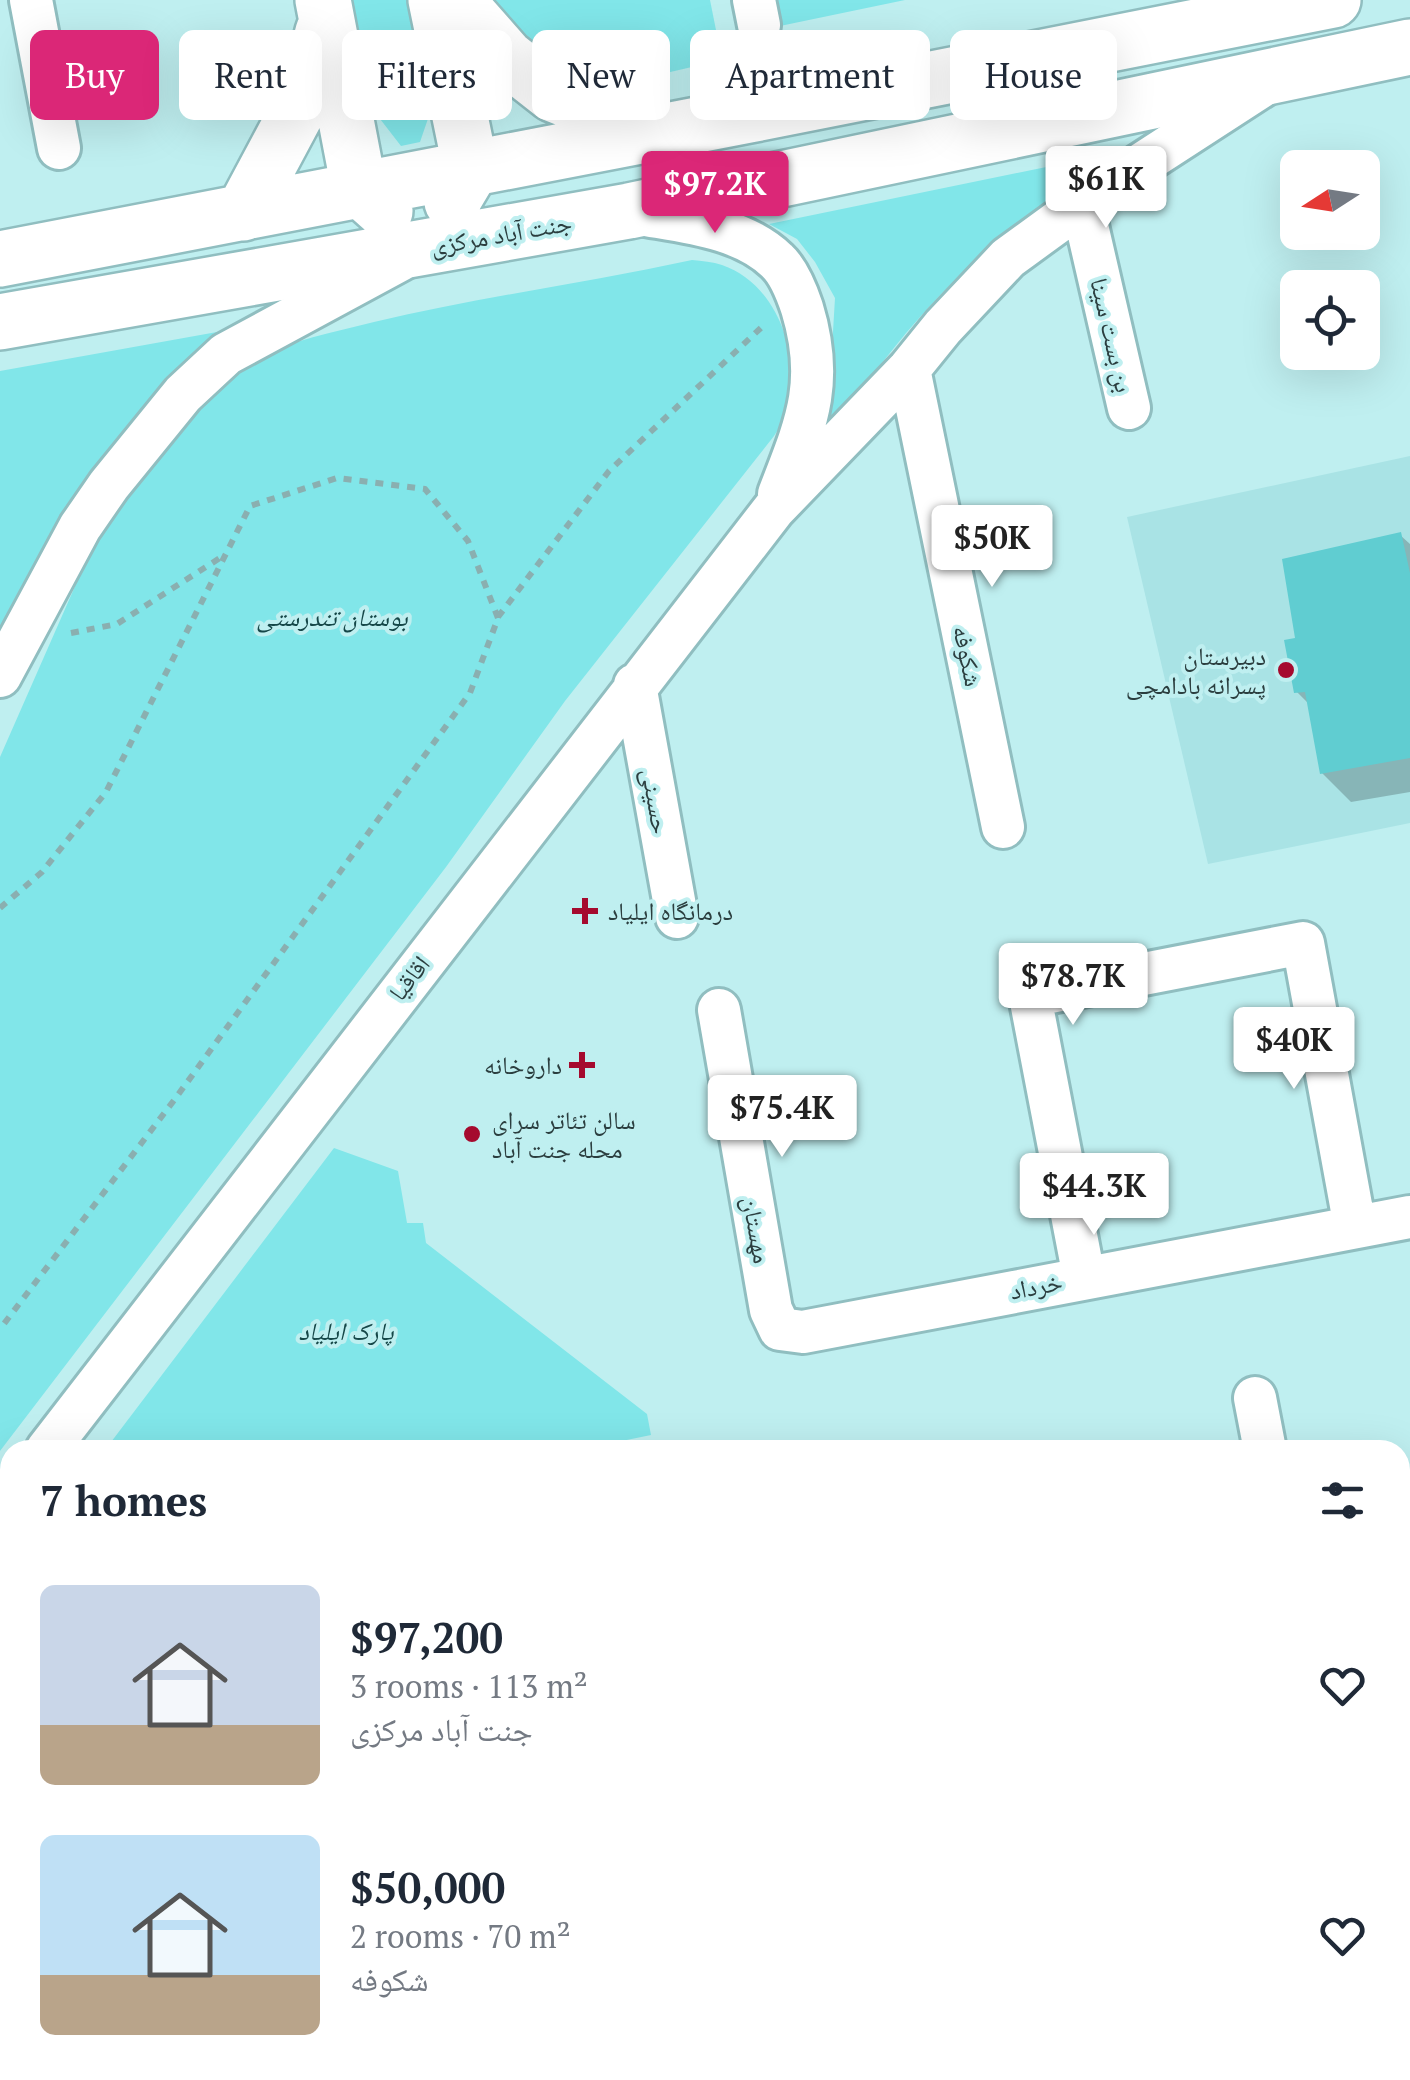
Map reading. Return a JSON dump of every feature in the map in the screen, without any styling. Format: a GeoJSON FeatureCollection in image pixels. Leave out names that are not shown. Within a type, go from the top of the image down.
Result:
{"type":"FeatureCollection","features":[{"type":"Feature","properties":{"kind":"main road"},"geometry":{"type":"LineString","coordinates":[[325,10],[358,188],[426,246],[471,170],[436,0]]}},
{"type":"Feature","properties":{"kind":"main road"},"geometry":{"type":"LineString","coordinates":[[456,0],[506,57],[552,94],[657,135]]}},
{"type":"Feature","properties":{"kind":"main road"},"geometry":{"type":"LineString","coordinates":[[0,259],[358,188],[657,135],[1333,0]]}},
{"type":"Feature","properties":{"kind":"main road"},"geometry":{"type":"LineString","coordinates":[[242,212],[308,93],[325,10]]}},
{"type":"Feature","properties":{"kind":"main road","name":"جنت آباد مرکزی"},"geometry":{"type":"LineString","coordinates":[[0,322],[629,211],[1410,46]]}},
{"type":"Feature","properties":{"kind":"street"},"geometry":{"type":"LineString","coordinates":[[31,0],[59,148]]}},
{"type":"Feature","properties":{"kind":"street"},"geometry":{"type":"LineString","coordinates":[[774,509],[1008,258],[1082,204],[1283,73]]}},
{"type":"Feature","properties":{"kind":"street","name":"بن بست سینا"},"geometry":{"type":"LineString","coordinates":[[1082,204],[1130,408]]}},
{"type":"Feature","properties":{"kind":"street"},"geometry":{"type":"LineString","coordinates":[[629,211],[716,228],[754,245],[778,262],[797,293],[811,339],[813,392],[774,509]]}},
{"type":"Feature","properties":{"kind":"street"},"geometry":{"type":"LineString","coordinates":[[9,660],[80,527],[109,484],[182,394],[226,354],[426,246]]}},
{"type":"Feature","properties":{"kind":"street","name":"شکوفه"},"geometry":{"type":"LineString","coordinates":[[909,368],[1003,827]]}},
{"type":"Feature","properties":{"kind":"street","name":"اقاقیا"},"geometry":{"type":"LineString","coordinates":[[54,1440],[774,509]]}},
{"type":"Feature","properties":{"kind":"street","name":"حسینی"},"geometry":{"type":"LineString","coordinates":[[635,686],[678,917]]}},
{"type":"Feature","properties":{"kind":"street"},"geometry":{"type":"LineString","coordinates":[[1084,1276],[1030,996],[1303,943],[1356,1227]]}},
{"type":"Feature","properties":{"kind":"street","name":"مهستان"},"geometry":{"type":"LineString","coordinates":[[718,1010],[771,1310],[780,1329]]}},
{"type":"Feature","properties":{"kind":"street","name":"خرداد"},"geometry":{"type":"LineString","coordinates":[[780,1329],[804,1332],[1410,1217]]}},
{"type":"Feature","properties":{"kind":"street"},"geometry":{"type":"LineString","coordinates":[[1255,1398],[1263,1440]]}},
{"type":"Feature","properties":{"kind":"path"},"geometry":{"type":"LineString","coordinates":[[0,1329],[186,1083],[470,692],[498,618],[609,471],[797,293]]}},
{"type":"Feature","properties":{"kind":"path"},"geometry":{"type":"LineString","coordinates":[[0,908],[42,872],[106,792],[250,506],[337,478],[424,489],[468,541],[498,618]]}},
{"type":"Feature","properties":{"kind":"path"},"geometry":{"type":"LineString","coordinates":[[9,660],[117,624],[224,556]]}},
{"type":"Feature","properties":{"kind":"shaded area","name":"دبیرستان پسرانه بادامچی"},"geometry":{"type":"Polygon","coordinates":[[[1410,456],[1410,823],[1208,864],[1127,517],[1410,456]]]}},
{"type":"Feature","properties":{"kind":"green space"},"geometry":{"type":"Polygon","coordinates":[[[352,0],[415,0],[420,30],[359,30],[352,0]]]}},
{"type":"Feature","properties":{"kind":"green space"},"geometry":{"type":"Polygon","coordinates":[[[485,0],[710,0],[716,30],[690,30],[690,67],[670,72],[670,30],[532,30],[532,48],[485,0]]]}},
{"type":"Feature","properties":{"kind":"green space"},"geometry":{"type":"Polygon","coordinates":[[[775,0],[905,0],[780,26],[775,0]]]}},
{"type":"Feature","properties":{"kind":"green space"},"geometry":{"type":"Polygon","coordinates":[[[381,120],[428,120],[420,142],[401,146],[381,120]]]}},
{"type":"Feature","properties":{"kind":"green space"},"geometry":{"type":"Polygon","coordinates":[[[1148,146],[1000,242],[948,287],[902,338],[820,448],[829,399],[835,298],[797,239],[769,224],[1148,146]]]}},
{"type":"Feature","properties":{"kind":"green space","name":"بوستان تندرستی"},"geometry":{"type":"Polygon","coordinates":[[[692,260],[719,264],[741,274],[758,288],[781,324],[791,367],[789,409],[774,436],[565,701],[446,867],[8,1440],[0,1440],[0,757],[98,534],[153,459],[236,369],[285,346],[413,313],[692,260]]]}},
{"type":"Feature","properties":{"kind":"green space"},"geometry":{"type":"Polygon","coordinates":[[[261,324],[202,345],[166,379],[88,477],[56,525],[0,627],[0,371],[261,324]]]}},
{"type":"Feature","properties":{"kind":"green space","name":"پارک ایلیاد"},"geometry":{"type":"Polygon","coordinates":[[[334,1148],[398,1171],[407,1223],[423,1223],[426,1243],[647,1414],[651,1435],[627,1440],[113,1440],[334,1148]]]}},
{"type":"Feature","properties":{"kind":"building"},"geometry":{"type":"Polygon","coordinates":[[[1401,532],[1410,573],[1410,758],[1320,774],[1305,692],[1294,693],[1284,640],[1295,638],[1282,559],[1401,532]]]}},
{"type":"Feature","properties":{"kind":"place","name":"دبیرستان پسرانه بادامچی"},"geometry":{"type":"Point","coordinates":[1286,670]}},
{"type":"Feature","properties":{"kind":"place","name":"درمانگاه ایلیاد"},"geometry":{"type":"Point","coordinates":[585,911]}},
{"type":"Feature","properties":{"kind":"place","name":"داروخانه"},"geometry":{"type":"Point","coordinates":[582,1065]}},
{"type":"Feature","properties":{"kind":"place","name":"سالن تئاتر سرای محله جنت آباد"},"geometry":{"type":"Point","coordinates":[472,1134]}}]}
